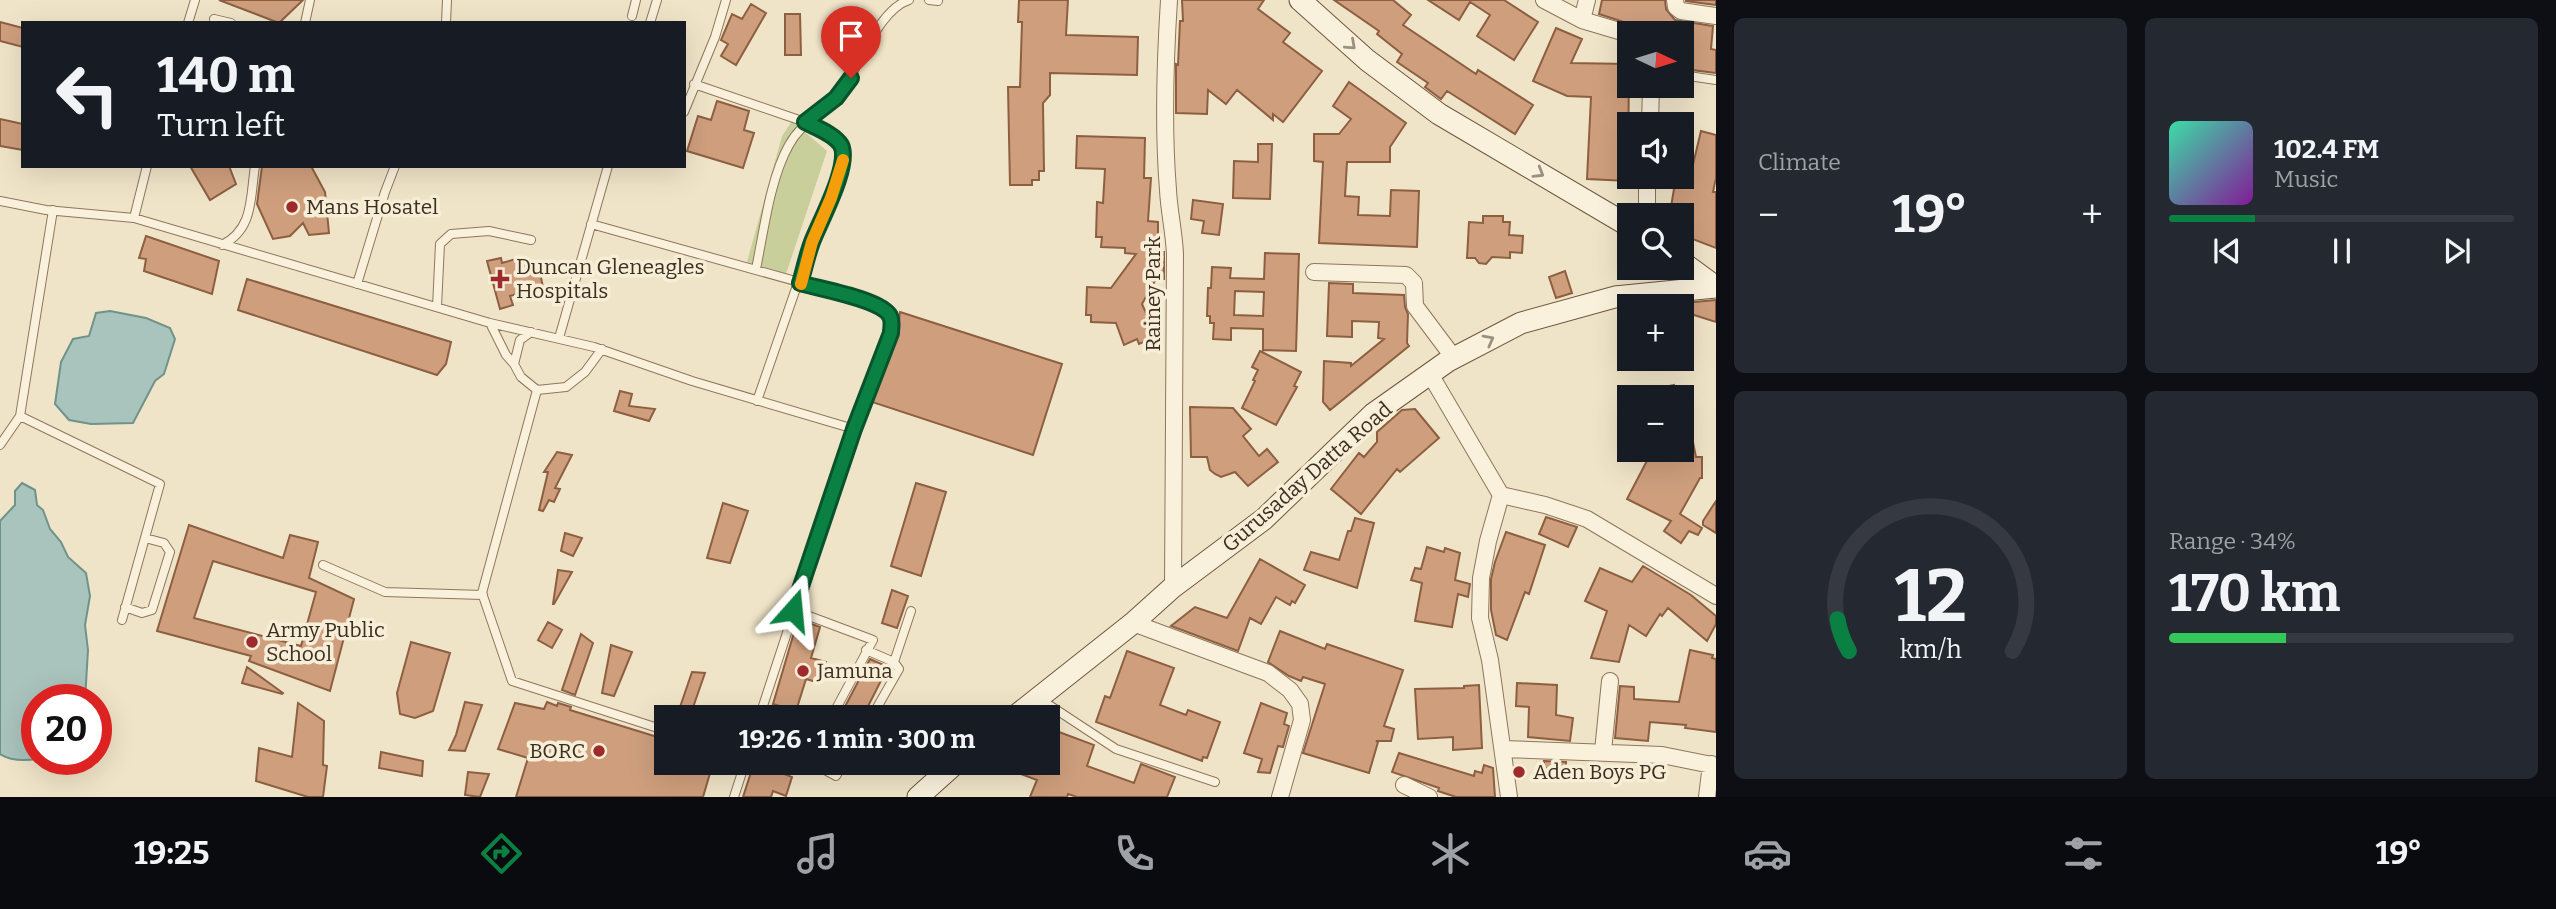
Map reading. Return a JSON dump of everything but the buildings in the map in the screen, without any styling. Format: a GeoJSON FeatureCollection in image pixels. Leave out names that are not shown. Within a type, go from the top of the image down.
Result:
{"type":"FeatureCollection","features":[{"type":"Feature","properties":{"kind":"street","name":"Rainey Park"},"geometry":{"type":"LineString","coordinates":[[1169,0],[1166,118],[1168,190],[1175,254],[1173,587]]}},
{"type":"Feature","properties":{"kind":"street"},"geometry":{"type":"LineString","coordinates":[[1300,0],[1367,60],[1439,114],[1617,219]]}},
{"type":"Feature","properties":{"kind":"street"},"geometry":{"type":"LineString","coordinates":[[1544,0],[1582,20],[1617,30]]}},
{"type":"Feature","properties":{"kind":"street"},"geometry":{"type":"LineString","coordinates":[[1582,20],[1587,0]]}},
{"type":"Feature","properties":{"kind":"street"},"geometry":{"type":"LineString","coordinates":[[1675,0],[1676,7],[1681,11],[1716,16]]}},
{"type":"Feature","properties":{"kind":"street"},"geometry":{"type":"LineString","coordinates":[[1694,271],[1716,287]]}},
{"type":"Feature","properties":{"kind":"street"},"geometry":{"type":"LineString","coordinates":[[1314,272],[1406,275],[1414,283],[1415,306],[1454,358]]}},
{"type":"Feature","properties":{"kind":"street","name":"Gurusaday Datta Road"},"geometry":{"type":"LineString","coordinates":[[1029,705],[1173,587],[1264,519],[1373,414],[1454,358],[1521,323],[1604,300],[1716,287]]}},
{"type":"Feature","properties":{"kind":"street"},"geometry":{"type":"LineString","coordinates":[[1430,374],[1501,495],[1483,566],[1480,618],[1490,660],[1509,797]]}},
{"type":"Feature","properties":{"kind":"street"},"geometry":{"type":"LineString","coordinates":[[1501,495],[1545,505],[1587,520],[1716,596]]}},
{"type":"Feature","properties":{"kind":"street"},"geometry":{"type":"LineString","coordinates":[[1133,622],[1268,673],[1290,690],[1300,704],[1302,720],[1280,797]]}},
{"type":"Feature","properties":{"kind":"street"},"geometry":{"type":"LineString","coordinates":[[1603,751],[1610,681]]}},
{"type":"Feature","properties":{"kind":"street"},"geometry":{"type":"LineString","coordinates":[[1503,749],[1662,755],[1714,765],[1707,797]]}},
{"type":"Feature","properties":{"kind":"street"},"geometry":{"type":"LineString","coordinates":[[918,797],[943,775]]}},
{"type":"Feature","properties":{"kind":"street"},"geometry":{"type":"LineString","coordinates":[[1404,785],[1429,797]]}},
{"type":"Feature","properties":{"kind":"lane"},"geometry":{"type":"LineString","coordinates":[[189,21],[195,0]]}},
{"type":"Feature","properties":{"kind":"lane"},"geometry":{"type":"LineString","coordinates":[[305,21],[310,0]]}},
{"type":"Feature","properties":{"kind":"lane"},"geometry":{"type":"LineString","coordinates":[[446,21],[447,0]]}},
{"type":"Feature","properties":{"kind":"lane"},"geometry":{"type":"LineString","coordinates":[[632,16],[636,0]]}},
{"type":"Feature","properties":{"kind":"lane"},"geometry":{"type":"LineString","coordinates":[[651,21],[657,0]]}},
{"type":"Feature","properties":{"kind":"lane"},"geometry":{"type":"LineString","coordinates":[[686,106],[715,37],[726,0]]}},
{"type":"Feature","properties":{"kind":"lane"},"geometry":{"type":"LineString","coordinates":[[756,269],[776,181],[789,146],[805,122],[836,98],[894,8],[909,0]]}},
{"type":"Feature","properties":{"kind":"lane"},"geometry":{"type":"LineString","coordinates":[[214,19],[222,21]]}},
{"type":"Feature","properties":{"kind":"lane"},"geometry":{"type":"LineString","coordinates":[[1694,77],[1716,80]]}},
{"type":"Feature","properties":{"kind":"lane"},"geometry":{"type":"LineString","coordinates":[[694,84],[805,122],[833,137],[844,153],[841,168],[812,242],[757,401]]}},
{"type":"Feature","properties":{"kind":"lane"},"geometry":{"type":"LineString","coordinates":[[134,218],[146,168]]}},
{"type":"Feature","properties":{"kind":"lane"},"geometry":{"type":"LineString","coordinates":[[222,245],[236,238],[246,224],[255,168]]}},
{"type":"Feature","properties":{"kind":"lane"},"geometry":{"type":"LineString","coordinates":[[357,284],[394,168]]}},
{"type":"Feature","properties":{"kind":"lane"},"geometry":{"type":"LineString","coordinates":[[559,338],[607,168]]}},
{"type":"Feature","properties":{"kind":"lane"},"geometry":{"type":"LineString","coordinates":[[0,201],[53,210],[134,218],[490,323],[602,349],[757,401],[854,429]]}},
{"type":"Feature","properties":{"kind":"lane"},"geometry":{"type":"LineString","coordinates":[[0,445],[20,416],[53,210]]}},
{"type":"Feature","properties":{"kind":"lane"},"geometry":{"type":"LineString","coordinates":[[591,224],[867,301],[883,309],[892,321],[891,333],[854,429],[763,705]]}},
{"type":"Feature","properties":{"kind":"lane"},"geometry":{"type":"LineString","coordinates":[[437,307],[440,244],[451,234],[489,231],[531,240]]}},
{"type":"Feature","properties":{"kind":"lane"},"geometry":{"type":"LineString","coordinates":[[490,323],[521,377],[537,390],[566,387],[585,372],[602,349]]}},
{"type":"Feature","properties":{"kind":"lane"},"geometry":{"type":"LineString","coordinates":[[514,364],[520,340],[531,332]]}},
{"type":"Feature","properties":{"kind":"lane"},"geometry":{"type":"LineString","coordinates":[[537,390],[483,595],[512,681],[654,727]]}},
{"type":"Feature","properties":{"kind":"lane"},"geometry":{"type":"LineString","coordinates":[[20,416],[160,484],[122,620]]}},
{"type":"Feature","properties":{"kind":"lane"},"geometry":{"type":"LineString","coordinates":[[125,607],[142,613],[152,610],[170,552],[164,543],[145,538]]}},
{"type":"Feature","properties":{"kind":"lane"},"geometry":{"type":"LineString","coordinates":[[323,565],[385,592],[483,595]]}},
{"type":"Feature","properties":{"kind":"lane"},"geometry":{"type":"LineString","coordinates":[[793,610],[873,640],[838,705]]}},
{"type":"Feature","properties":{"kind":"lane"},"geometry":{"type":"LineString","coordinates":[[894,662],[911,611]]}},
{"type":"Feature","properties":{"kind":"lane"},"geometry":{"type":"LineString","coordinates":[[866,650],[894,662],[899,669],[878,705]]}},
{"type":"Feature","properties":{"kind":"lane"},"geometry":{"type":"LineString","coordinates":[[1038,698],[1116,750],[1215,782]]}},
{"type":"Feature","properties":{"kind":"lane"},"geometry":{"type":"LineString","coordinates":[[734,797],[741,775]]}},
{"type":"Feature","properties":{"kind":"green space"},"geometry":{"type":"Polygon","coordinates":[[[792,121],[827,151],[786,274],[747,262],[782,136],[792,121]]]}},
{"type":"Feature","properties":{"kind":"water"},"geometry":{"type":"Polygon","coordinates":[[[110,311],[146,318],[170,328],[175,339],[164,374],[155,381],[133,423],[91,424],[69,420],[55,404],[61,362],[73,339],[89,336],[96,313],[110,311]]]}},
{"type":"Feature","properties":{"kind":"water"},"geometry":{"type":"Polygon","coordinates":[[[22,483],[35,490],[37,505],[43,510],[50,529],[61,542],[68,557],[86,573],[90,596],[85,625],[88,650],[86,684],[21,684],[21,760],[0,754],[0,521],[15,505],[15,491],[22,483]]]}},
{"type":"Feature","properties":{"kind":"slow traffic"},"geometry":{"type":"LineString","coordinates":[[801,284],[812,242],[831,198],[843,160]]}},
{"type":"Feature","properties":{"kind":"place","name":"Mans Hosatel"},"geometry":{"type":"Point","coordinates":[292,207]}},
{"type":"Feature","properties":{"kind":"place","name":"Duncan Gleneagles Hospitals"},"geometry":{"type":"Point","coordinates":[500,279]}},
{"type":"Feature","properties":{"kind":"place","name":"Army Public School"},"geometry":{"type":"Point","coordinates":[252,642]}},
{"type":"Feature","properties":{"kind":"place","name":"Jamuna"},"geometry":{"type":"Point","coordinates":[803,671]}},
{"type":"Feature","properties":{"kind":"place","name":"BORC"},"geometry":{"type":"Point","coordinates":[599,751]}},
{"type":"Feature","properties":{"kind":"place","name":"Aden Boys PG"},"geometry":{"type":"Point","coordinates":[1519,772]}},
{"type":"Feature","properties":{"kind":"route"},"geometry":{"type":"LineString","coordinates":[[793,610],[854,429],[891,333],[892,321],[883,309],[867,301],[800,283],[812,242],[831,198],[844,153],[833,137],[805,122],[836,98],[851,78]]}}]}
